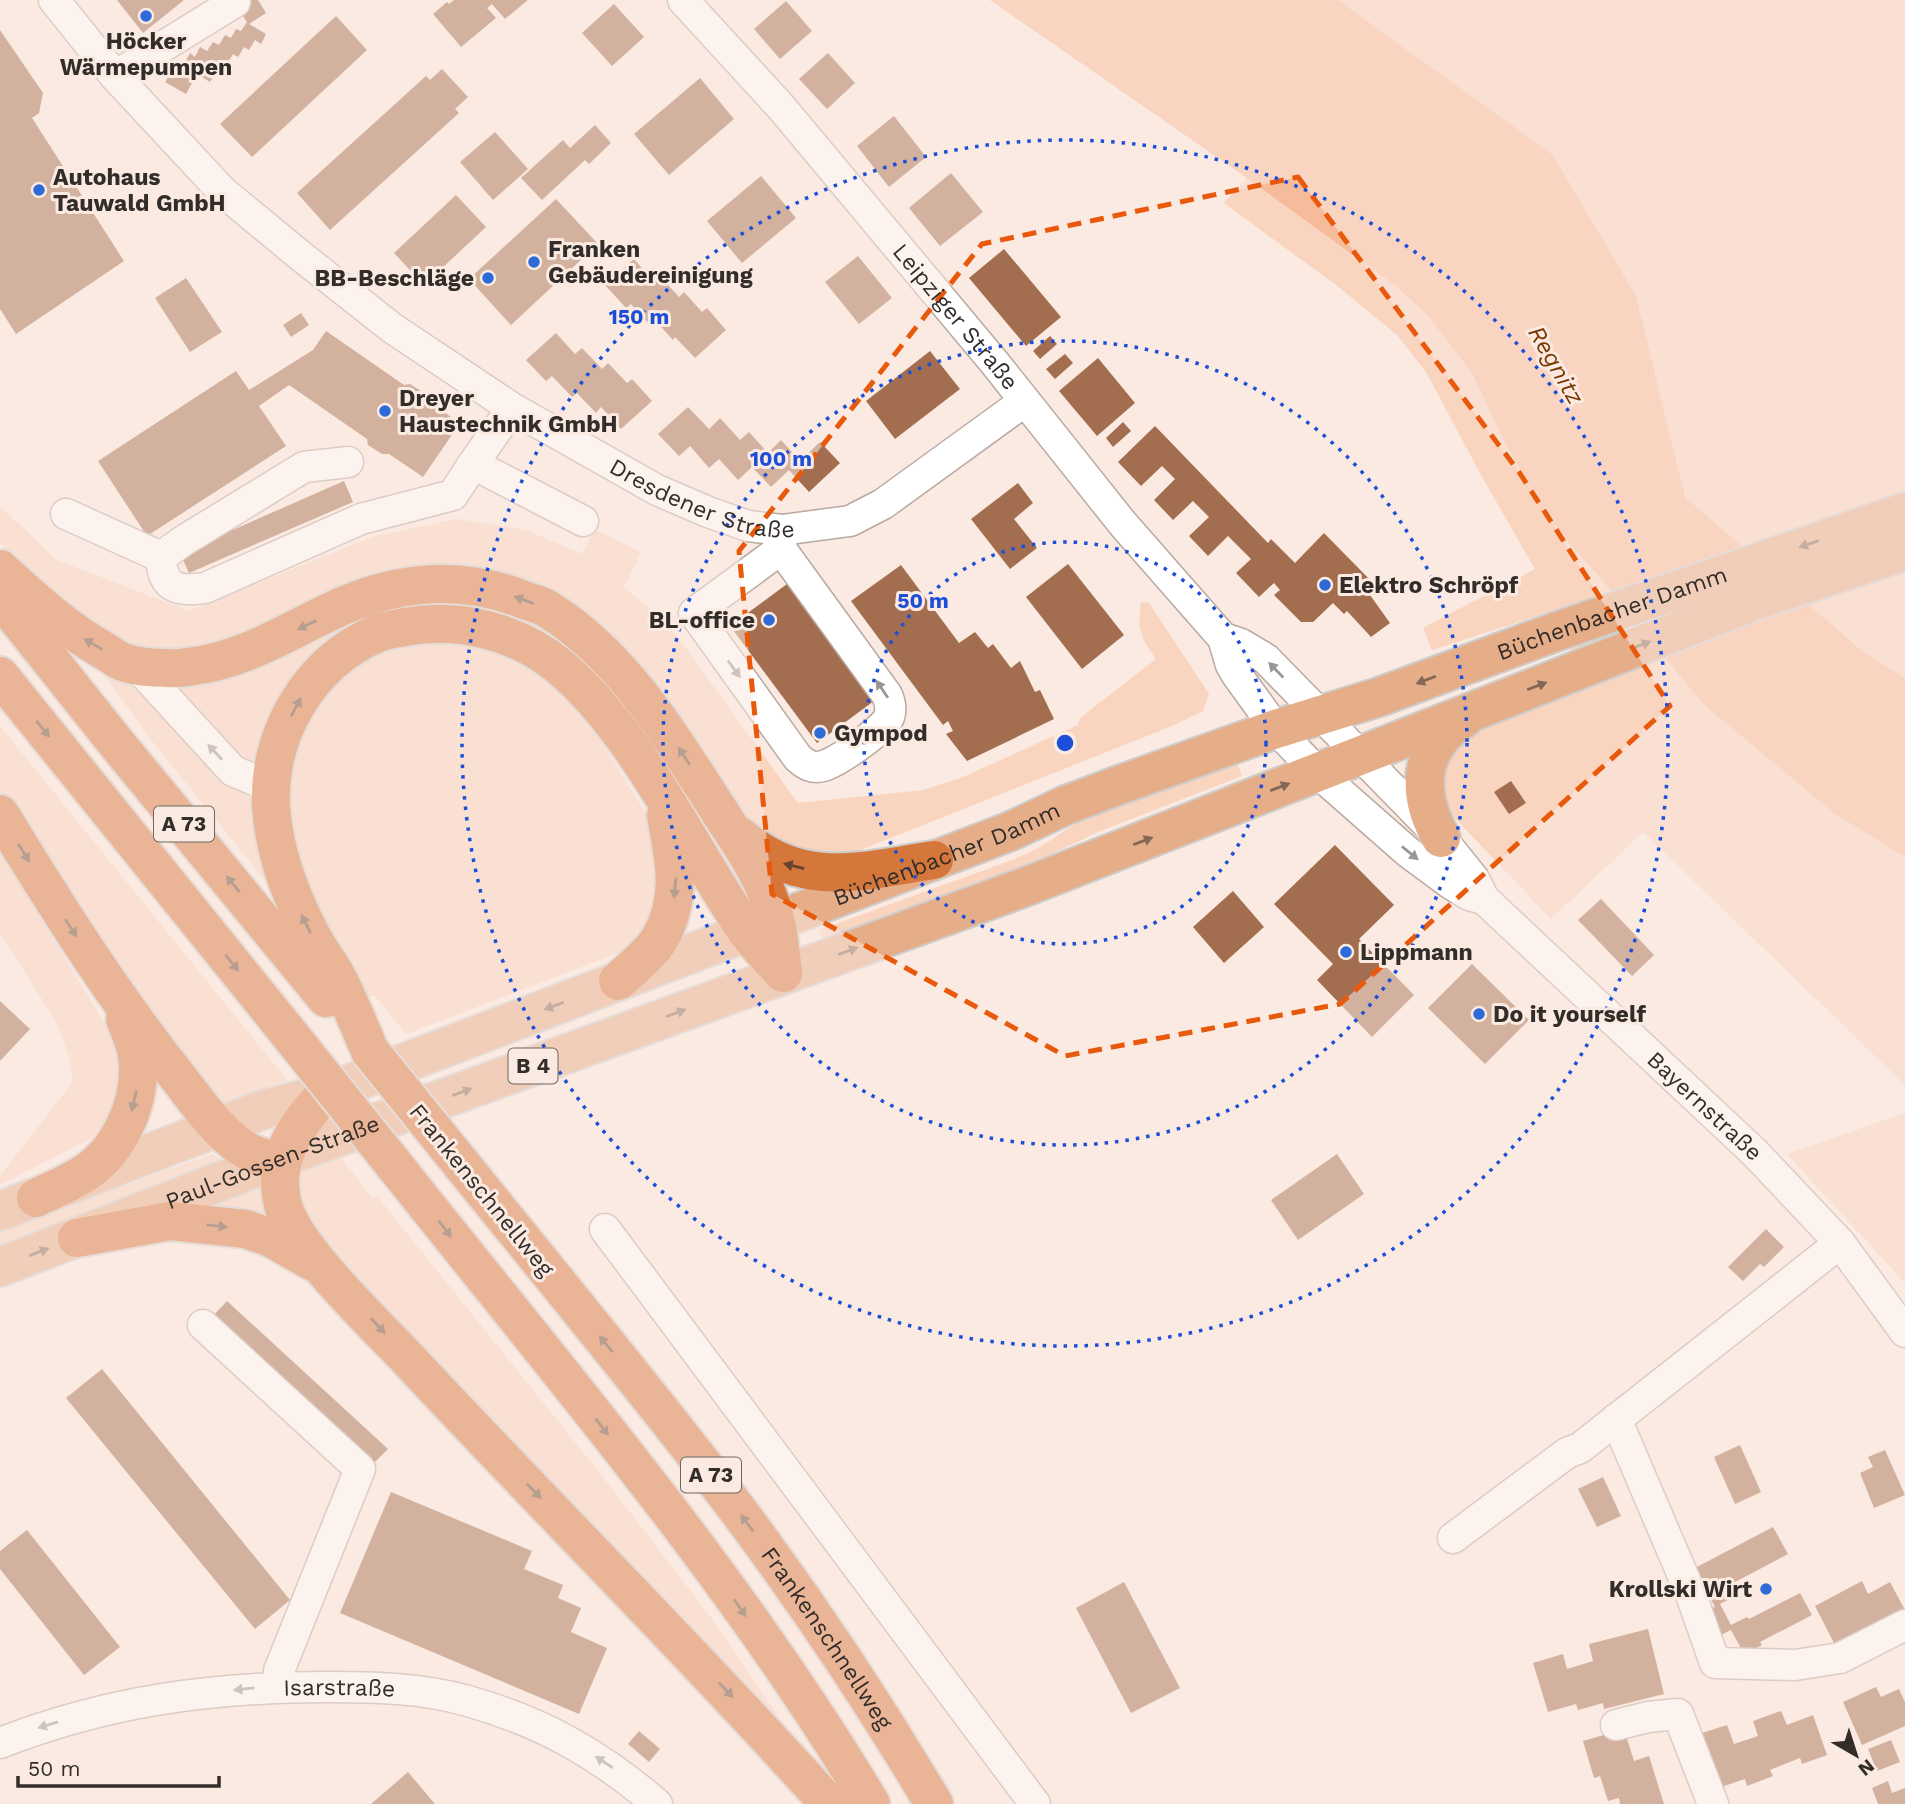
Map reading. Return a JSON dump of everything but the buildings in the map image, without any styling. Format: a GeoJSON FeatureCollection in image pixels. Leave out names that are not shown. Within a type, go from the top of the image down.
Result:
{"type":"FeatureCollection","features":[{"type":"Feature","properties":{"kind":"highway"},"geometry":{"type":"LineString","coordinates":[[0,569],[49,615],[85,640],[127,664],[171,669],[218,663],[268,645],[352,603],[393,589],[432,583],[475,585],[547,608],[579,632],[608,660],[656,715],[727,824],[768,894],[761,926]]}},
{"type":"Feature","properties":{"kind":"highway","name":"Frankenschnellweg"},"geometry":{"type":"LineString","coordinates":[[0,597],[702,1464],[760,1541],[872,1702],[934,1804]]}},
{"type":"Feature","properties":{"kind":"highway"},"geometry":{"type":"LineString","coordinates":[[370,1051],[340,981],[316,943],[297,905],[280,855],[271,808],[272,763],[285,727],[306,689],[335,658],[380,632],[429,623],[465,626],[520,642],[559,666],[622,736],[662,797],[761,926],[783,973]]}},
{"type":"Feature","properties":{"kind":"highway","name":"A 73"},"geometry":{"type":"LineString","coordinates":[[0,676],[645,1480],[808,1705],[871,1804]]}},
{"type":"Feature","properties":{"kind":"highway"},"geometry":{"type":"LineString","coordinates":[[618,981],[659,939],[674,904],[676,875],[662,797]]}},
{"type":"Feature","properties":{"kind":"highway"},"geometry":{"type":"LineString","coordinates":[[0,814],[111,989],[154,1048],[219,1127],[239,1146],[252,1154],[279,1159]]}},
{"type":"Feature","properties":{"kind":"highway"},"geometry":{"type":"LineString","coordinates":[[727,824],[769,858],[814,872],[838,874],[934,860]]}},
{"type":"Feature","properties":{"kind":"highway"},"geometry":{"type":"LineString","coordinates":[[36,1198],[86,1172],[101,1158],[116,1140],[133,1107],[138,1064],[130,1032],[111,989]]}},
{"type":"Feature","properties":{"kind":"highway"},"geometry":{"type":"LineString","coordinates":[[326,1093],[296,1128],[279,1159],[280,1185],[290,1223],[331,1276],[461,1416],[732,1697],[829,1804]]}},
{"type":"Feature","properties":{"kind":"highway"},"geometry":{"type":"LineString","coordinates":[[77,1238],[170,1221],[246,1229],[293,1249],[331,1276]]}},
{"type":"Feature","properties":{"kind":"main road","name":"Büchenbacher Damm"},"geometry":{"type":"LineString","coordinates":[[618,981],[1011,831],[1100,792],[1276,729],[1379,697],[1563,629],[1894,518]]}},
{"type":"Feature","properties":{"kind":"main road","name":"Büchenbacher Damm"},"geometry":{"type":"LineString","coordinates":[[783,973],[1025,887],[1752,602],[1896,554]]}},
{"type":"Feature","properties":{"kind":"main road"},"geometry":{"type":"LineString","coordinates":[[1441,838],[1425,804],[1424,779],[1428,762],[1434,748],[1444,736],[1458,722],[1483,706]]}},
{"type":"Feature","properties":{"kind":"main road","name":"Paul-Gossen-Straße"},"geometry":{"type":"LineString","coordinates":[[0,1267],[279,1159],[783,973]]}},
{"type":"Feature","properties":{"kind":"main road","name":"Paul-Gossen-Straße"},"geometry":{"type":"LineString","coordinates":[[0,1211],[262,1110],[326,1093],[618,981]]}},
{"type":"Feature","properties":{"kind":"street","name":"Dresdener Straße"},"geometry":{"type":"LineString","coordinates":[[54,0],[115,76],[222,191],[392,328],[512,408],[657,490],[781,540],[850,521],[883,504],[1025,401]]}},
{"type":"Feature","properties":{"kind":"street","name":"Leipziger Straße"},"geometry":{"type":"LineString","coordinates":[[683,0],[780,107],[1025,401],[1123,524],[1223,638],[1237,676],[1276,729]]}},
{"type":"Feature","properties":{"kind":"street"},"geometry":{"type":"LineString","coordinates":[[115,76],[235,2]]}},
{"type":"Feature","properties":{"kind":"street"},"geometry":{"type":"LineString","coordinates":[[161,557],[162,573],[167,583],[186,591],[205,588],[361,519],[453,495],[512,408]]}},
{"type":"Feature","properties":{"kind":"street"},"geometry":{"type":"LineString","coordinates":[[161,557],[304,467],[348,461]]}},
{"type":"Feature","properties":{"kind":"street"},"geometry":{"type":"LineString","coordinates":[[473,464],[583,521]]}},
{"type":"Feature","properties":{"kind":"street"},"geometry":{"type":"LineString","coordinates":[[66,514],[161,557]]}},
{"type":"Feature","properties":{"kind":"street"},"geometry":{"type":"LineString","coordinates":[[781,540],[891,704],[890,716],[883,726],[835,761],[823,766],[805,765],[694,613],[781,540]]}},
{"type":"Feature","properties":{"kind":"street","name":"Leipziger Straße"},"geometry":{"type":"LineString","coordinates":[[1223,638],[1241,643],[1266,659],[1319,716]]}},
{"type":"Feature","properties":{"kind":"street"},"geometry":{"type":"LineString","coordinates":[[136,665],[233,771],[272,787]]}},
{"type":"Feature","properties":{"kind":"street"},"geometry":{"type":"LineString","coordinates":[[1319,716],[1359,755]]}},
{"type":"Feature","properties":{"kind":"street"},"geometry":{"type":"LineString","coordinates":[[1276,729],[1318,773]]}},
{"type":"Feature","properties":{"kind":"street","name":"Bayernstraße"},"geometry":{"type":"LineString","coordinates":[[1359,755],[1441,838],[1461,862],[1484,899],[1755,1153],[1840,1243],[1905,1332]]}},
{"type":"Feature","properties":{"kind":"street","name":"Bayernstraße"},"geometry":{"type":"LineString","coordinates":[[1318,773],[1430,869],[1469,895],[1484,899]]}},
{"type":"Feature","properties":{"kind":"street"},"geometry":{"type":"LineString","coordinates":[[605,1229],[1035,1804]]}},
{"type":"Feature","properties":{"kind":"street"},"geometry":{"type":"LineString","coordinates":[[1453,1538],[1567,1453],[1580,1448],[1840,1243]]}},
{"type":"Feature","properties":{"kind":"street"},"geometry":{"type":"LineString","coordinates":[[202,1325],[360,1469],[279,1671],[279,1687]]}},
{"type":"Feature","properties":{"kind":"street"},"geometry":{"type":"LineString","coordinates":[[1616,1419],[1690,1592],[1715,1663],[1795,1665],[1840,1658],[1905,1625]]}},
{"type":"Feature","properties":{"kind":"street","name":"Isarstraße"},"geometry":{"type":"LineString","coordinates":[[0,1743],[46,1725],[152,1699],[279,1687],[390,1688],[466,1701],[513,1716],[607,1763],[657,1804]]}},
{"type":"Feature","properties":{"kind":"street"},"geometry":{"type":"LineString","coordinates":[[1616,1725],[1648,1717],[1678,1714],[1713,1804]]}},
{"type":"Feature","properties":{"kind":"highlighted area"},"geometry":{"type":"Polygon","coordinates":[[[1298,177],[1519,472],[1670,706],[1340,1004],[1065,1056],[772,894],[739,551],[982,244],[1298,177]]]}},
{"type":"Feature","properties":{"kind":"shaded area"},"geometry":{"type":"Polygon","coordinates":[[[1338,0],[1905,0],[1905,678],[1861,650],[1684,497],[1636,296],[1553,155],[1338,0]]]}},
{"type":"Feature","properties":{"kind":"shaded area"},"geometry":{"type":"Polygon","coordinates":[[[1247,178],[1397,287],[1428,316],[1472,373],[1504,441],[1537,501],[1564,538],[1603,581],[1703,704],[1835,814],[1905,857],[1905,1085],[1643,832],[1551,919],[1450,813],[1444,790],[1446,757],[1484,725],[1585,688],[1556,610],[1432,650],[1423,628],[1535,569],[1426,372],[1398,336],[1340,288],[1224,203],[1247,178]]]}},
{"type":"Feature","properties":{"kind":"shaded area"},"geometry":{"type":"Polygon","coordinates":[[[0,506],[57,560],[189,611],[372,537],[457,519],[525,530],[583,554],[594,529],[641,552],[624,587],[669,625],[798,803],[923,790],[961,778],[1078,725],[1080,718],[1156,659],[1141,632],[1141,602],[1149,603],[1209,694],[1203,711],[1172,726],[848,855],[795,853],[743,820],[668,706],[474,571],[245,640],[158,653],[120,645],[27,576],[0,542],[0,506]]]}},
{"type":"Feature","properties":{"kind":"shaded area"},"geometry":{"type":"Polygon","coordinates":[[[446,595],[441,607],[376,620],[261,769],[241,766],[164,681],[369,611],[446,595]]]}},
{"type":"Feature","properties":{"kind":"shaded area"},"geometry":{"type":"Polygon","coordinates":[[[462,637],[540,668],[589,723],[651,821],[663,901],[633,947],[406,1034],[374,995],[364,999],[311,910],[282,786],[317,695],[383,647],[462,637]]]}},
{"type":"Feature","properties":{"kind":"shaded area"},"geometry":{"type":"Polygon","coordinates":[[[102,672],[134,679],[260,801],[272,889],[153,742],[102,672]]]}},
{"type":"Feature","properties":{"kind":"shaded area"},"geometry":{"type":"Polygon","coordinates":[[[0,726],[287,1080],[217,1105],[49,871],[0,792],[0,726]]]}},
{"type":"Feature","properties":{"kind":"shaded area"},"geometry":{"type":"Polygon","coordinates":[[[1237,763],[1242,776],[1098,832],[1009,874],[848,933],[822,939],[819,930],[1015,859],[1040,847],[1078,822],[1237,763]]]}},
{"type":"Feature","properties":{"kind":"shaded area"},"geometry":{"type":"Polygon","coordinates":[[[0,852],[113,1037],[119,1079],[115,1102],[92,1138],[0,1185],[0,1176],[73,1082],[68,1054],[57,1023],[0,933],[0,852]]]}},
{"type":"Feature","properties":{"kind":"shaded area"},"geometry":{"type":"Polygon","coordinates":[[[1905,1113],[1905,1283],[1787,1154],[1905,1113]]]}},
{"type":"Feature","properties":{"kind":"shaded area"},"geometry":{"type":"Polygon","coordinates":[[[212,1154],[224,1162],[0,1249],[0,1231],[212,1154]]]}},
{"type":"Feature","properties":{"kind":"shaded area"},"geometry":{"type":"Polygon","coordinates":[[[338,1154],[373,1199],[377,1196],[602,1476],[709,1615],[785,1726],[795,1747],[312,1230],[300,1210],[298,1169],[338,1154]]]}},
{"type":"Feature","properties":{"kind":"shaded area"},"geometry":{"type":"Polygon","coordinates":[[[262,1184],[273,1219],[203,1205],[262,1184]]]}},
{"type":"Feature","properties":{"kind":"water","name":"Regnitz"},"geometry":{"type":"Polygon","coordinates":[[[990,0],[1338,0],[1553,155],[1636,296],[1685,497],[1861,650],[1905,678],[1905,857],[1835,814],[1703,704],[1603,581],[1564,538],[1537,501],[1504,441],[1472,373],[1428,316],[1397,287],[1247,178],[990,0]]]}},
{"type":"Feature","properties":{"kind":"place","name":"Höcker Wärmepumpen"},"geometry":{"type":"Point","coordinates":[146,16]}},
{"type":"Feature","properties":{"kind":"place","name":"Autohaus Tauwald GmbH"},"geometry":{"type":"Point","coordinates":[39,190]}},
{"type":"Feature","properties":{"kind":"place","name":"Franken Gebäudereinigung"},"geometry":{"type":"Point","coordinates":[534,262]}},
{"type":"Feature","properties":{"kind":"place","name":"BB-Beschläge"},"geometry":{"type":"Point","coordinates":[488,278]}},
{"type":"Feature","properties":{"kind":"place","name":"Dreyer Haustechnik GmbH"},"geometry":{"type":"Point","coordinates":[385,411]}},
{"type":"Feature","properties":{"kind":"place","name":"Elektro Schröpf"},"geometry":{"type":"Point","coordinates":[1325,585]}},
{"type":"Feature","properties":{"kind":"place","name":"BL-office"},"geometry":{"type":"Point","coordinates":[769,620]}},
{"type":"Feature","properties":{"kind":"place","name":"Gympod"},"geometry":{"type":"Point","coordinates":[820,733]}},
{"type":"Feature","properties":{"kind":"place","name":"Lippmann"},"geometry":{"type":"Point","coordinates":[1346,952]}},
{"type":"Feature","properties":{"kind":"place","name":"Do it yourself"},"geometry":{"type":"Point","coordinates":[1479,1014]}},
{"type":"Feature","properties":{"kind":"place","name":"Krollski Wirt"},"geometry":{"type":"Point","coordinates":[1766,1589]}}]}
